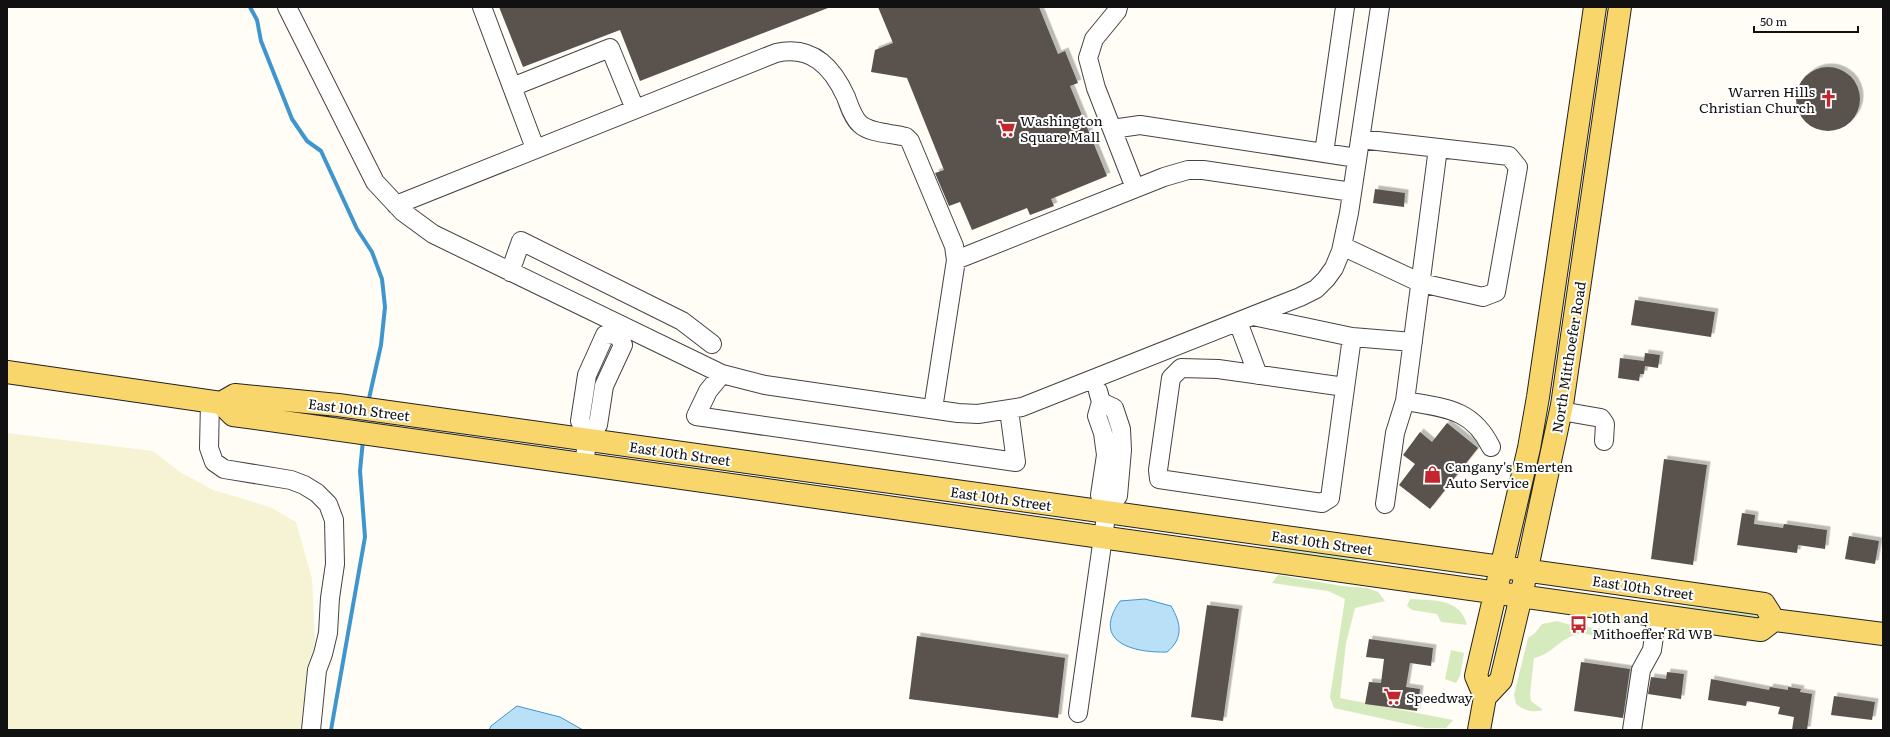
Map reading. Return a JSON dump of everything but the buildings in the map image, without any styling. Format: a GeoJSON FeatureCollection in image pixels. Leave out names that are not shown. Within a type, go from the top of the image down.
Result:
{"type":"FeatureCollection","features":[{"type":"Feature","properties":{"kind":"main road","name":"North Mitthoefer Road"},"geometry":{"type":"LineString","coordinates":[[1595,7],[1529,448],[1476,676],[1484,698],[1501,680],[1521,596],[1561,411],[1572,345],[1620,7]]}},
{"type":"Feature","properties":{"kind":"main road"},"geometry":{"type":"LineString","coordinates":[[1547,332],[1557,351],[1550,400],[1551,406],[1561,411]]}},
{"type":"Feature","properties":{"kind":"main road"},"geometry":{"type":"LineString","coordinates":[[7,372],[215,402]]}},
{"type":"Feature","properties":{"kind":"main road","name":"East 10th Street"},"geometry":{"type":"LineString","coordinates":[[236,395],[338,405],[406,415],[588,437],[1764,604],[1774,620],[1761,630],[233,415],[215,402],[236,395]]}},
{"type":"Feature","properties":{"kind":"main road"},"geometry":{"type":"LineString","coordinates":[[1774,620],[1883,634]]}},
{"type":"Feature","properties":{"kind":"main road"},"geometry":{"type":"LineString","coordinates":[[1478,730],[1484,698]]}},
{"type":"Feature","properties":{"kind":"lane"},"geometry":{"type":"LineString","coordinates":[[287,7],[375,182],[396,205],[417,224],[433,234],[510,272],[619,330],[722,374],[765,385],[978,414],[1009,410],[1093,379],[1246,319],[1316,289],[1334,268],[1342,246],[1360,139],[1379,43],[1380,7]]}},
{"type":"Feature","properties":{"kind":"lane"},"geometry":{"type":"LineString","coordinates":[[482,7],[535,148]]}},
{"type":"Feature","properties":{"kind":"lane"},"geometry":{"type":"LineString","coordinates":[[1118,7],[1117,11],[1094,39],[1088,58],[1094,82],[1135,188]]}},
{"type":"Feature","properties":{"kind":"lane"},"geometry":{"type":"LineString","coordinates":[[1324,153],[1345,7]]}},
{"type":"Feature","properties":{"kind":"lane"},"geometry":{"type":"LineString","coordinates":[[512,87],[610,48],[635,109]]}},
{"type":"Feature","properties":{"kind":"lane"},"geometry":{"type":"LineString","coordinates":[[396,205],[535,148],[776,53],[788,50],[800,51],[821,61],[834,75],[858,122],[870,130],[906,137],[910,141],[954,246],[956,260],[933,409]]}},
{"type":"Feature","properties":{"kind":"lane"},"geometry":{"type":"LineString","coordinates":[[1112,129],[1140,125],[1357,158]]}},
{"type":"Feature","properties":{"kind":"lane"},"geometry":{"type":"LineString","coordinates":[[1342,246],[1421,283],[1482,297],[1496,292],[1518,167],[1509,156],[1360,139]]}},
{"type":"Feature","properties":{"kind":"lane"},"geometry":{"type":"LineString","coordinates":[[1385,504],[1395,433],[1405,401],[1438,148]]}},
{"type":"Feature","properties":{"kind":"lane"},"geometry":{"type":"LineString","coordinates":[[956,260],[1176,172],[1203,170],[1352,192]]}},
{"type":"Feature","properties":{"kind":"lane"},"geometry":{"type":"LineString","coordinates":[[510,272],[521,241],[682,321],[712,344]]}},
{"type":"Feature","properties":{"kind":"lane"},"geometry":{"type":"LineString","coordinates":[[1246,319],[1352,337],[1413,342]]}},
{"type":"Feature","properties":{"kind":"lane"},"geometry":{"type":"LineString","coordinates":[[1246,319],[1258,375]]}},
{"type":"Feature","properties":{"kind":"lane"},"geometry":{"type":"LineString","coordinates":[[584,464],[588,437],[580,421],[587,375],[605,335],[619,330]]}},
{"type":"Feature","properties":{"kind":"lane"},"geometry":{"type":"LineString","coordinates":[[1345,387],[1210,368],[1181,368],[1171,378],[1158,470],[1159,479],[1322,503],[1330,498],[1352,337]]}},
{"type":"Feature","properties":{"kind":"lane"},"geometry":{"type":"LineString","coordinates":[[1174,347],[1181,368]]}},
{"type":"Feature","properties":{"kind":"lane"},"geometry":{"type":"LineString","coordinates":[[722,374],[708,391],[696,416],[1016,462],[1009,410]]}},
{"type":"Feature","properties":{"kind":"lane"},"geometry":{"type":"LineString","coordinates":[[1078,713],[1107,511],[1100,495],[1106,455],[1103,433],[1097,416],[1102,402],[1093,379]]}},
{"type":"Feature","properties":{"kind":"lane"},"geometry":{"type":"LineString","coordinates":[[1405,401],[1447,409],[1468,418],[1484,433],[1491,447]]}},
{"type":"Feature","properties":{"kind":"lane"},"geometry":{"type":"LineString","coordinates":[[215,402],[209,448],[214,462],[224,469],[291,480],[304,485],[317,493],[328,504],[334,520],[335,564],[330,598],[328,633],[324,654],[317,670],[311,730]]}},
{"type":"Feature","properties":{"kind":"lane"},"geometry":{"type":"LineString","coordinates":[[1561,411],[1601,418],[1605,424],[1604,441]]}},
{"type":"Feature","properties":{"kind":"lane"},"geometry":{"type":"LineString","coordinates":[[1632,730],[1641,670],[1652,650],[1657,615]]}},
{"type":"Feature","properties":{"kind":"shaded area"},"geometry":{"type":"Polygon","coordinates":[[[7,433],[153,451],[180,472],[213,490],[270,507],[296,522],[312,579],[315,640],[303,730],[7,730],[7,433]]]}},
{"type":"Feature","properties":{"kind":"green space"},"geometry":{"type":"Polygon","coordinates":[[[1250,547],[1285,548],[1357,557],[1357,563],[1249,550],[1250,547]]]}},
{"type":"Feature","properties":{"kind":"green space"},"geometry":{"type":"Polygon","coordinates":[[[1278,575],[1342,586],[1367,588],[1378,592],[1385,601],[1355,608],[1346,643],[1340,698],[1453,720],[1446,728],[1425,728],[1334,708],[1330,697],[1345,599],[1328,591],[1272,583],[1278,575]]]}},
{"type":"Feature","properties":{"kind":"green space"},"geometry":{"type":"Polygon","coordinates":[[[1410,599],[1444,602],[1452,605],[1458,609],[1467,625],[1441,622],[1437,614],[1412,610],[1407,606],[1410,599]]]}},
{"type":"Feature","properties":{"kind":"green space"},"geometry":{"type":"Polygon","coordinates":[[[1665,604],[1761,614],[1760,622],[1663,609],[1665,604]]]}},
{"type":"Feature","properties":{"kind":"green space"},"geometry":{"type":"Polygon","coordinates":[[[1557,621],[1574,626],[1617,630],[1617,638],[1604,639],[1588,634],[1576,635],[1569,637],[1547,653],[1534,658],[1530,694],[1531,701],[1543,710],[1526,710],[1516,704],[1514,695],[1528,638],[1535,633],[1542,624],[1557,621]]]}},
{"type":"Feature","properties":{"kind":"green space"},"geometry":{"type":"Polygon","coordinates":[[[1451,650],[1464,653],[1460,676],[1456,683],[1445,679],[1451,650]]]}},
{"type":"Feature","properties":{"kind":"water"},"geometry":{"type":"Polygon","coordinates":[[[1145,599],[1171,606],[1177,618],[1179,624],[1178,636],[1172,647],[1167,652],[1154,652],[1130,647],[1120,642],[1113,635],[1110,626],[1112,615],[1120,601],[1145,599]]]}},
{"type":"Feature","properties":{"kind":"water"},"geometry":{"type":"Polygon","coordinates":[[[517,706],[560,717],[583,730],[489,730],[491,726],[517,706]]]}},
{"type":"Feature","properties":{"kind":"waterway"},"geometry":{"type":"LineString","coordinates":[[250,7],[257,20],[261,41],[292,119],[307,141],[321,151],[357,229],[372,252],[382,279],[385,307],[381,345],[368,403]]}},
{"type":"Feature","properties":{"kind":"waterway"},"geometry":{"type":"LineString","coordinates":[[331,730],[365,537],[360,471],[363,440]]}},
{"type":"Feature","properties":{"kind":"place","name":"Warren Hills Christian Church"},"geometry":{"type":"Point","coordinates":[1828,99]}},
{"type":"Feature","properties":{"kind":"place","name":"Washington Square Mall"},"geometry":{"type":"Point","coordinates":[1007,128]}},
{"type":"Feature","properties":{"kind":"place","name":"Cangany's Emerten Auto Service"},"geometry":{"type":"Point","coordinates":[1432,474]}},
{"type":"Feature","properties":{"kind":"place","name":"10th and Mithoeffer Rd WB"},"geometry":{"type":"Point","coordinates":[1579,625]}},
{"type":"Feature","properties":{"kind":"place","name":"Speedway"},"geometry":{"type":"Point","coordinates":[1393,697]}}]}
